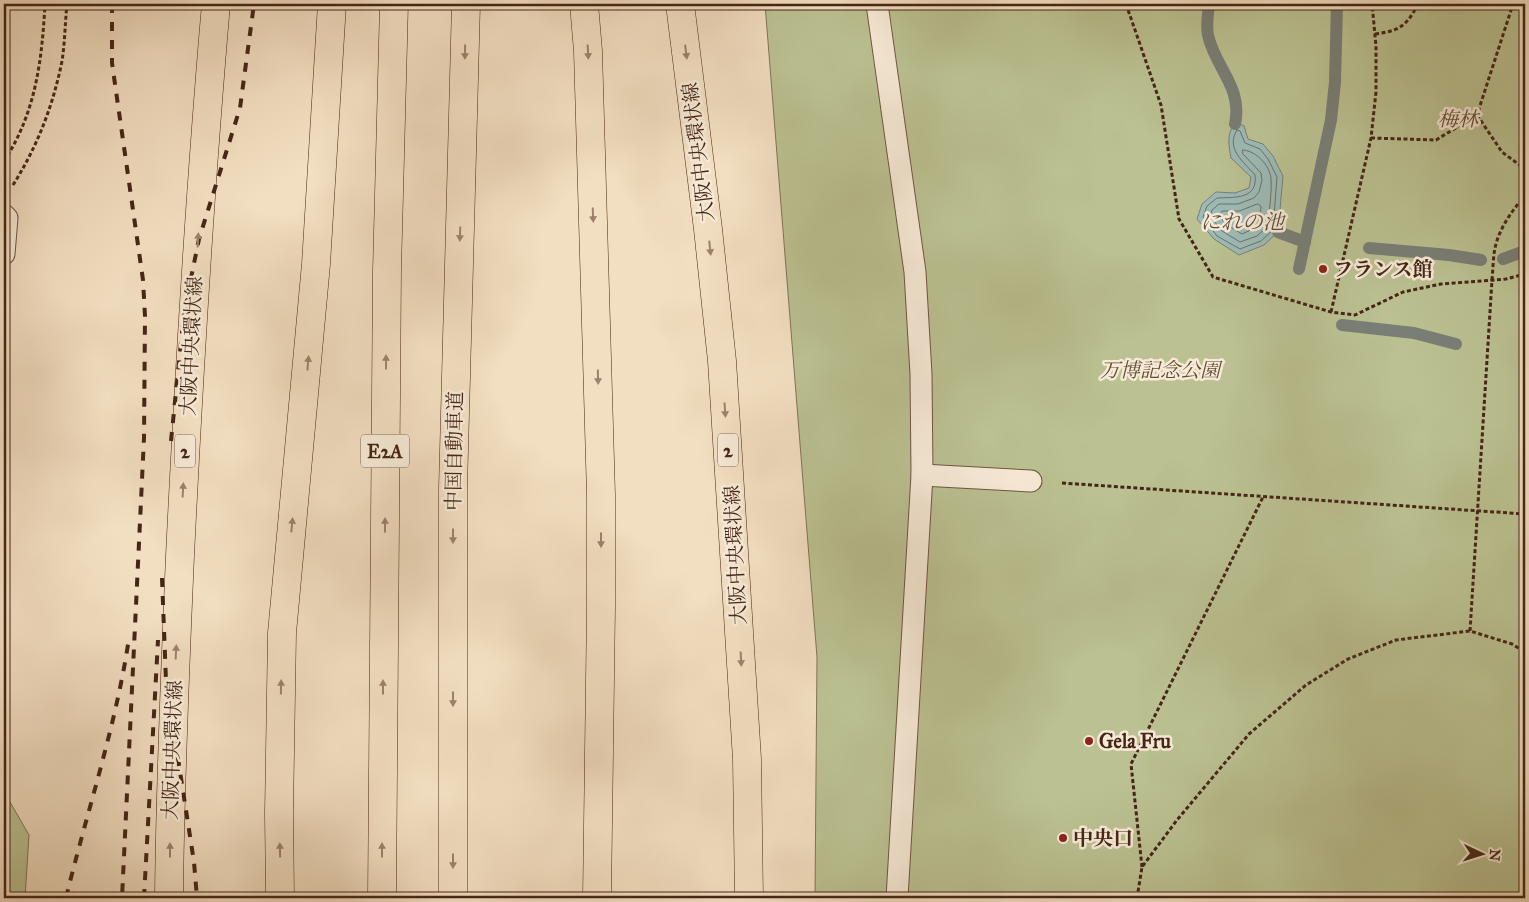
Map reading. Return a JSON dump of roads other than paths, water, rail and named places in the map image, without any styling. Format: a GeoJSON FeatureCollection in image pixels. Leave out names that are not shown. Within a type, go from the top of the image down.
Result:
{"type":"FeatureCollection","features":[{"type":"Feature","properties":{"kind":"main road","name":"大阪中央環状線"},"geometry":{"type":"LineString","coordinates":[[169,898],[170,789],[186,439],[204,142],[216,4]]}},
{"type":"Feature","properties":{"kind":"main road"},"geometry":{"type":"LineString","coordinates":[[280,898],[279,813],[282,632],[316,264],[332,4]]}},
{"type":"Feature","properties":{"kind":"main road","name":"E2A"},"geometry":{"type":"LineString","coordinates":[[382,898],[387,271],[394,4]]}},
{"type":"Feature","properties":{"kind":"main road","name":"中国自動車道"},"geometry":{"type":"LineString","coordinates":[[453,898],[453,488],[466,4]]}},
{"type":"Feature","properties":{"kind":"main road"},"geometry":{"type":"LineString","coordinates":[[584,4],[588,51],[602,607],[597,898]]}},
{"type":"Feature","properties":{"kind":"main road","name":"大阪中央環状線"},"geometry":{"type":"LineString","coordinates":[[680,4],[708,229],[722,371],[747,759],[749,898]]}},
{"type":"Feature","properties":{"kind":"lane"},"geometry":{"type":"LineString","coordinates":[[877,4],[915,272],[921,374],[922,475],[897,898]]}},
{"type":"Feature","properties":{"kind":"lane"},"geometry":{"type":"LineString","coordinates":[[4,215],[7,218],[4,254]]}},
{"type":"Feature","properties":{"kind":"lane"},"geometry":{"type":"LineString","coordinates":[[922,475],[1031,481]]}},
{"type":"Feature","properties":{"kind":"water","name":"にれの池"},"geometry":{"type":"Polygon","coordinates":[[[1235,124],[1244,126],[1248,139],[1263,144],[1273,156],[1283,176],[1278,232],[1264,245],[1239,255],[1214,239],[1197,219],[1202,204],[1216,192],[1235,193],[1249,188],[1251,177],[1231,158],[1229,136],[1235,124]]]}},
{"type":"Feature","properties":{"kind":"waterway"},"geometry":{"type":"LineString","coordinates":[[1209,4],[1208,35],[1211,47],[1232,88],[1235,99],[1235,124]]}},
{"type":"Feature","properties":{"kind":"waterway"},"geometry":{"type":"LineString","coordinates":[[1299,269],[1331,120],[1335,82],[1337,4]]}},
{"type":"Feature","properties":{"kind":"waterway"},"geometry":{"type":"LineString","coordinates":[[1278,232],[1305,242]]}},
{"type":"Feature","properties":{"kind":"waterway"},"geometry":{"type":"LineString","coordinates":[[1369,248],[1449,255],[1481,260]]}},
{"type":"Feature","properties":{"kind":"waterway"},"geometry":{"type":"LineString","coordinates":[[1503,259],[1525,251]]}},
{"type":"Feature","properties":{"kind":"waterway"},"geometry":{"type":"LineString","coordinates":[[1342,325],[1414,333],[1456,344]]}},
{"type":"Feature","properties":{"kind":"railway"},"geometry":{"type":"LineString","coordinates":[[112,4],[112,63],[143,280],[145,316],[144,438],[122,898]]}},
{"type":"Feature","properties":{"kind":"railway"},"geometry":{"type":"LineString","coordinates":[[171,441],[183,323],[190,283],[199,239],[240,108],[254,4]]}},
{"type":"Feature","properties":{"kind":"railway"},"geometry":{"type":"LineString","coordinates":[[162,578],[166,681],[194,862],[197,898]]}},
{"type":"Feature","properties":{"kind":"railway"},"geometry":{"type":"LineString","coordinates":[[66,898],[117,704],[129,638]]}},
{"type":"Feature","properties":{"kind":"railway"},"geometry":{"type":"LineString","coordinates":[[144,898],[158,640]]}},
{"type":"Feature","properties":{"kind":"place","name":"フランス館"},"geometry":{"type":"Point","coordinates":[1323,269]}},
{"type":"Feature","properties":{"kind":"place","name":"Gela Fru"},"geometry":{"type":"Point","coordinates":[1089,741]}},
{"type":"Feature","properties":{"kind":"place","name":"中央口"},"geometry":{"type":"Point","coordinates":[1063,838]}},
{"type":"Feature","properties":{"kind":"park label","name":"梅林"},"geometry":{"type":"Point","coordinates":[1458,119]}},
{"type":"Feature","properties":{"kind":"park label","name":"万博記念公園"},"geometry":{"type":"Point","coordinates":[1160,370]}}]}
